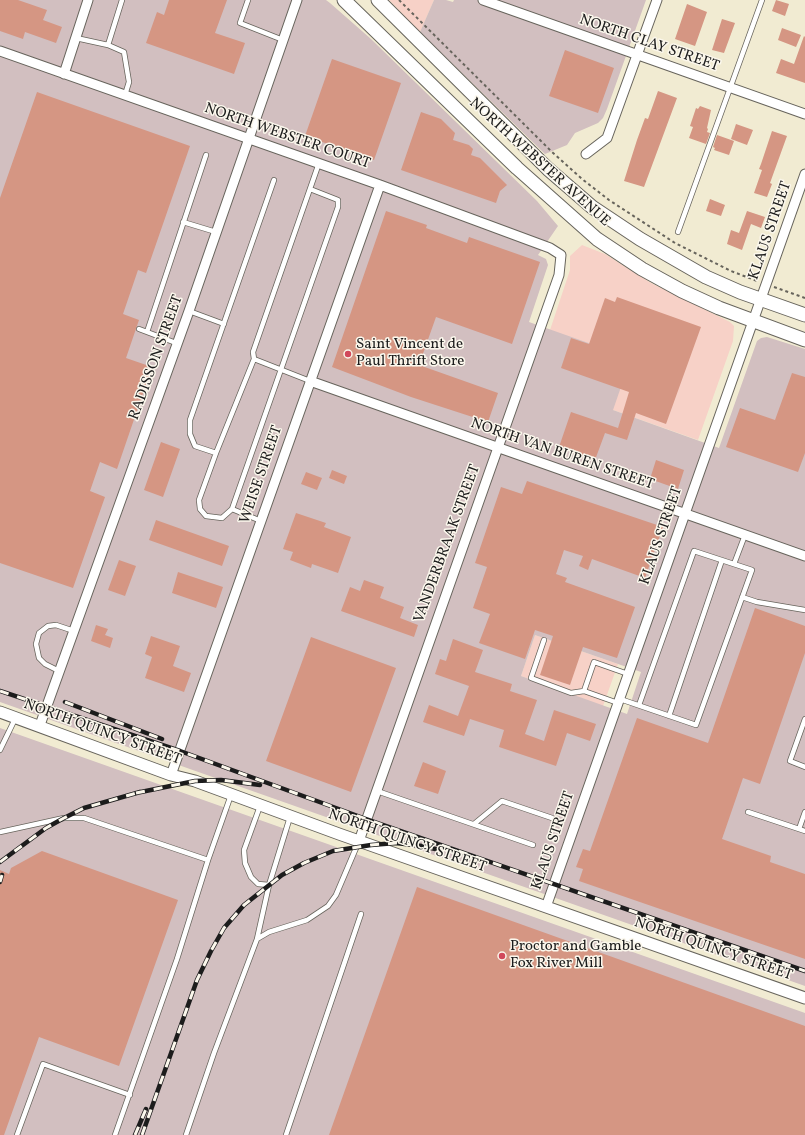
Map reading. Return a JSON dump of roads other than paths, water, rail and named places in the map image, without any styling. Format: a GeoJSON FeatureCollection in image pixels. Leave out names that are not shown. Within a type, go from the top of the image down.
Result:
{"type":"FeatureCollection","features":[{"type":"Feature","properties":{"kind":"main road","name":"NORTH WEBSTER AVENUE"},"geometry":{"type":"LineString","coordinates":[[344,0],[511,163],[581,227],[612,250],[656,277],[718,308],[805,340]]}},
{"type":"Feature","properties":{"kind":"main road","name":"NORTH WEBSTER AVENUE"},"geometry":{"type":"LineString","coordinates":[[378,0],[543,165],[587,202],[640,239],[673,259],[724,285],[761,300],[805,315]]}},
{"type":"Feature","properties":{"kind":"street"},"geometry":{"type":"LineString","coordinates":[[64,74],[88,0]]}},
{"type":"Feature","properties":{"kind":"street","name":"RADISSON STREET"},"geometry":{"type":"LineString","coordinates":[[40,725],[250,139],[297,0]]}},
{"type":"Feature","properties":{"kind":"street","name":"NORTH CLAY STREET"},"geometry":{"type":"LineString","coordinates":[[483,0],[805,114]]}},
{"type":"Feature","properties":{"kind":"street"},"geometry":{"type":"LineString","coordinates":[[586,154],[607,138],[656,0]]}},
{"type":"Feature","properties":{"kind":"street","name":"NORTH WEBSTER COURT"},"geometry":{"type":"LineString","coordinates":[[0,51],[380,185],[550,248],[561,255]]}},
{"type":"Feature","properties":{"kind":"street","name":"KLAUS STREET"},"geometry":{"type":"LineString","coordinates":[[546,907],[754,322],[805,174]]}},
{"type":"Feature","properties":{"kind":"street","name":"WEISE STREET"},"geometry":{"type":"LineString","coordinates":[[171,775],[380,185]]}},
{"type":"Feature","properties":{"kind":"street","name":"VANDERBRAAK STREET"},"geometry":{"type":"LineString","coordinates":[[359,841],[375,791],[559,275],[561,255]]}},
{"type":"Feature","properties":{"kind":"street","name":"NORTH VAN BUREN STREET"},"geometry":{"type":"LineString","coordinates":[[310,381],[805,556]]}},
{"type":"Feature","properties":{"kind":"street","name":"NORTH QUINCY STREET"},"geometry":{"type":"LineString","coordinates":[[0,712],[40,725],[171,775],[195,781],[260,806],[805,998]]}},
{"type":"Feature","properties":{"kind":"lane"},"geometry":{"type":"LineString","coordinates":[[108,45],[122,0]]}},
{"type":"Feature","properties":{"kind":"lane"},"geometry":{"type":"LineString","coordinates":[[248,0],[240,23],[283,40]]}},
{"type":"Feature","properties":{"kind":"lane"},"geometry":{"type":"LineString","coordinates":[[678,232],[762,0]]}},
{"type":"Feature","properties":{"kind":"lane"},"geometry":{"type":"LineString","coordinates":[[76,38],[108,45],[124,52],[129,82],[125,95]]}},
{"type":"Feature","properties":{"kind":"lane"},"geometry":{"type":"LineString","coordinates":[[147,332],[206,155]]}},
{"type":"Feature","properties":{"kind":"lane"},"geometry":{"type":"LineString","coordinates":[[310,189],[338,200],[338,207],[232,509],[222,518],[206,516],[200,509],[200,500],[216,453],[254,359],[253,352],[319,163]]}},
{"type":"Feature","properties":{"kind":"lane"},"geometry":{"type":"LineString","coordinates":[[216,453],[195,446],[190,434],[190,420],[274,180]]}},
{"type":"Feature","properties":{"kind":"lane"},"geometry":{"type":"LineString","coordinates":[[183,222],[216,232]]}},
{"type":"Feature","properties":{"kind":"lane"},"geometry":{"type":"LineString","coordinates":[[189,311],[224,324]]}},
{"type":"Feature","properties":{"kind":"lane"},"geometry":{"type":"LineString","coordinates":[[139,329],[176,343]]}},
{"type":"Feature","properties":{"kind":"lane"},"geometry":{"type":"LineString","coordinates":[[254,359],[310,381]]}},
{"type":"Feature","properties":{"kind":"lane"},"geometry":{"type":"LineString","coordinates":[[232,509],[261,521]]}},
{"type":"Feature","properties":{"kind":"lane"},"geometry":{"type":"LineString","coordinates":[[734,564],[745,534]]}},
{"type":"Feature","properties":{"kind":"lane"},"geometry":{"type":"LineString","coordinates":[[544,640],[531,678],[571,693],[584,691],[639,705],[696,725],[752,570],[694,551],[639,705]]}},
{"type":"Feature","properties":{"kind":"lane"},"geometry":{"type":"LineString","coordinates":[[669,716],[722,560]]}},
{"type":"Feature","properties":{"kind":"lane"},"geometry":{"type":"LineString","coordinates":[[742,597],[757,602],[805,610]]}},
{"type":"Feature","properties":{"kind":"lane"},"geometry":{"type":"LineString","coordinates":[[59,671],[45,664],[39,658],[36,644],[39,633],[48,626],[56,625],[74,630]]}},
{"type":"Feature","properties":{"kind":"lane"},"geometry":{"type":"LineString","coordinates":[[584,691],[594,662],[628,674]]}},
{"type":"Feature","properties":{"kind":"lane"},"geometry":{"type":"LineString","coordinates":[[0,750],[16,717]]}},
{"type":"Feature","properties":{"kind":"lane"},"geometry":{"type":"LineString","coordinates":[[805,719],[790,761],[805,767]]}},
{"type":"Feature","properties":{"kind":"lane"},"geometry":{"type":"LineString","coordinates":[[375,791],[533,845]]}},
{"type":"Feature","properties":{"kind":"lane"},"geometry":{"type":"LineString","coordinates":[[116,1135],[177,959],[208,860],[231,795]]}},
{"type":"Feature","properties":{"kind":"lane"},"geometry":{"type":"LineString","coordinates":[[474,824],[502,801],[552,818]]}},
{"type":"Feature","properties":{"kind":"lane"},"geometry":{"type":"LineString","coordinates":[[260,806],[244,850],[245,863],[250,877],[258,884],[269,885]]}},
{"type":"Feature","properties":{"kind":"lane"},"geometry":{"type":"LineString","coordinates":[[748,812],[805,831]]}},
{"type":"Feature","properties":{"kind":"lane"},"geometry":{"type":"LineString","coordinates":[[799,829],[805,812]]}},
{"type":"Feature","properties":{"kind":"lane"},"geometry":{"type":"LineString","coordinates":[[186,1135],[214,1053],[257,939],[269,885],[290,816]]}},
{"type":"Feature","properties":{"kind":"lane"},"geometry":{"type":"LineString","coordinates":[[0,832],[64,818],[84,818],[208,860]]}},
{"type":"Feature","properties":{"kind":"lane"},"geometry":{"type":"LineString","coordinates":[[257,939],[269,932],[307,920],[328,906],[336,895],[359,841]]}},
{"type":"Feature","properties":{"kind":"lane"},"geometry":{"type":"LineString","coordinates":[[286,1135],[361,914]]}},
{"type":"Feature","properties":{"kind":"lane"},"geometry":{"type":"LineString","coordinates":[[17,1135],[43,1064],[130,1095]]}},
{"type":"Feature","properties":{"kind":"railway"},"geometry":{"type":"LineString","coordinates":[[0,691],[180,751],[366,819],[805,971]]}},
{"type":"Feature","properties":{"kind":"railway"},"geometry":{"type":"LineString","coordinates":[[65,702],[162,739]]}},
{"type":"Feature","properties":{"kind":"railway"},"geometry":{"type":"LineString","coordinates":[[136,793],[195,781],[221,780],[260,785]]}},
{"type":"Feature","properties":{"kind":"railway"},"geometry":{"type":"LineString","coordinates":[[0,862],[46,828],[64,818],[84,808],[140,792]]}},
{"type":"Feature","properties":{"kind":"railway"},"geometry":{"type":"LineString","coordinates":[[142,1135],[197,980],[224,928],[244,905],[282,875],[304,863],[333,851],[396,843],[440,850]]}},
{"type":"Feature","properties":{"kind":"railway"},"geometry":{"type":"LineString","coordinates":[[0,882],[2,875]]}},
{"type":"Feature","properties":{"kind":"railway"},"geometry":{"type":"LineString","coordinates":[[135,1135],[146,1109]]}},
{"type":"Feature","properties":{"kind":"place","name":"Saint Vincent de Paul Thrift Store"},"geometry":{"type":"Point","coordinates":[348,354]}},
{"type":"Feature","properties":{"kind":"place","name":"Proctor and Gamble Fox River Mill"},"geometry":{"type":"Point","coordinates":[502,956]}}]}
